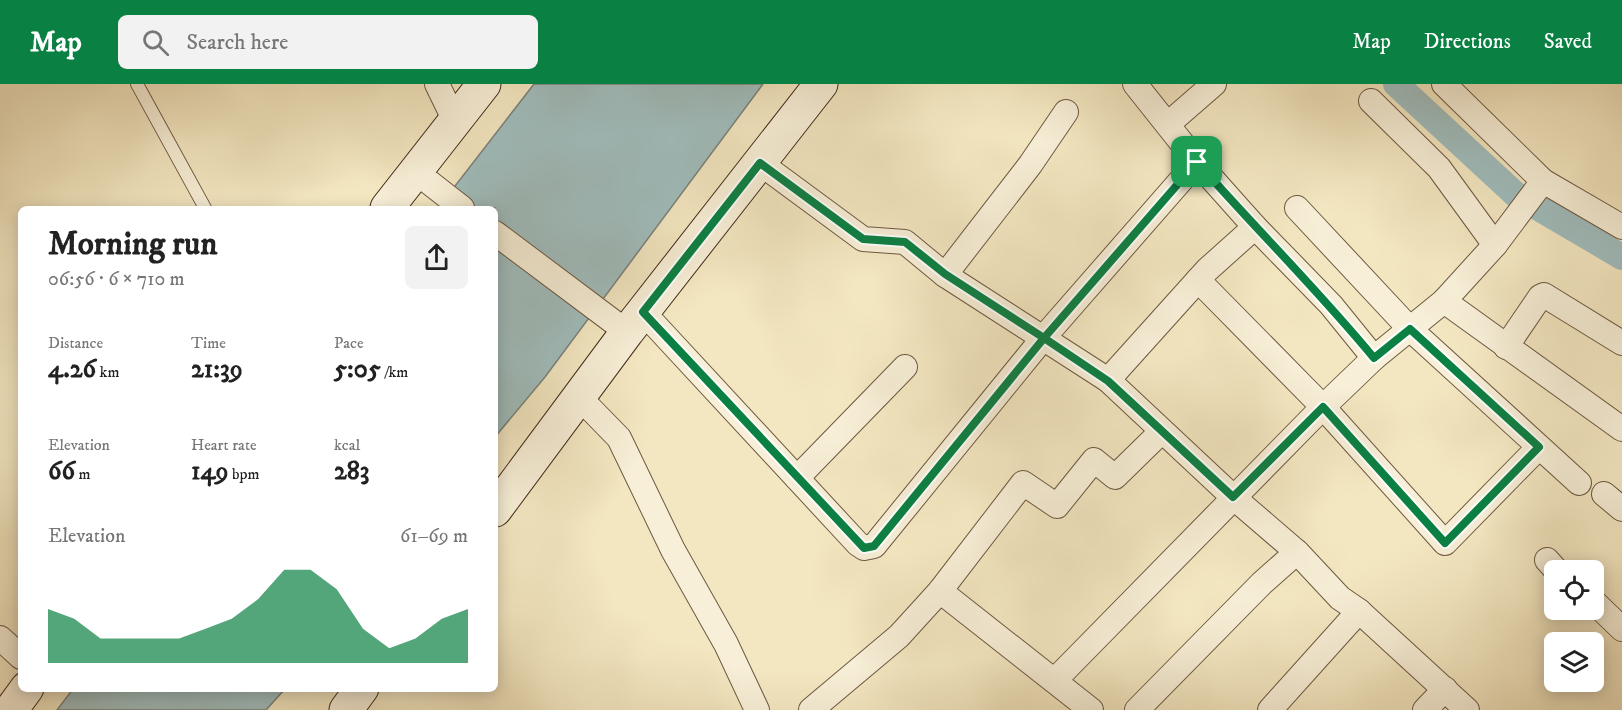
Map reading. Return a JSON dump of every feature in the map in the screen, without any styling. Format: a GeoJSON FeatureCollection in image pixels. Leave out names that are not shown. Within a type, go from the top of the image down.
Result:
{"type":"FeatureCollection","features":[{"type":"Feature","properties":{"kind":"main road"},"geometry":{"type":"LineString","coordinates":[[390,206],[426,180],[455,121],[484,84]]}},
{"type":"Feature","properties":{"kind":"main road"},"geometry":{"type":"LineString","coordinates":[[498,506],[579,397],[626,321],[760,163],[821,84]]}},
{"type":"Feature","properties":{"kind":"main road"},"geometry":{"type":"LineString","coordinates":[[11,710],[24,692]]}},
{"type":"Feature","properties":{"kind":"main road"},"geometry":{"type":"LineString","coordinates":[[346,710],[359,692]]}},
{"type":"Feature","properties":{"kind":"street"},"geometry":{"type":"LineString","coordinates":[[437,84],[455,121]]}},
{"type":"Feature","properties":{"kind":"street"},"geometry":{"type":"LineString","coordinates":[[1135,84],[1197,162],[1255,227],[1331,305],[1374,358]]}},
{"type":"Feature","properties":{"kind":"street"},"geometry":{"type":"LineString","coordinates":[[1168,124],[1214,84]]}},
{"type":"Feature","properties":{"kind":"street"},"geometry":{"type":"LineString","coordinates":[[1444,84],[1538,188],[1622,227]]}},
{"type":"Feature","properties":{"kind":"street"},"geometry":{"type":"LineString","coordinates":[[1371,100],[1439,168],[1497,242]]}},
{"type":"Feature","properties":{"kind":"street"},"geometry":{"type":"LineString","coordinates":[[945,274],[1030,165],[1066,112]]}},
{"type":"Feature","properties":{"kind":"street"},"geometry":{"type":"LineString","coordinates":[[498,235],[626,321],[797,478],[864,548],[874,546],[1044,338],[1197,162]]}},
{"type":"Feature","properties":{"kind":"street"},"geometry":{"type":"LineString","coordinates":[[760,163],[863,239],[905,242],[945,274],[1108,381],[1161,432],[1297,552],[1340,598],[1359,610],[1467,710]]}},
{"type":"Feature","properties":{"kind":"street"},"geometry":{"type":"LineString","coordinates":[[426,180],[459,206]]}},
{"type":"Feature","properties":{"kind":"street"},"geometry":{"type":"LineString","coordinates":[[1055,680],[1323,407],[1374,358],[1444,301],[1497,242],[1538,188]]}},
{"type":"Feature","properties":{"kind":"street"},"geometry":{"type":"LineString","coordinates":[[1298,208],[1410,329],[1579,483]]}},
{"type":"Feature","properties":{"kind":"street"},"geometry":{"type":"LineString","coordinates":[[1108,381],[1198,280],[1255,227]]}},
{"type":"Feature","properties":{"kind":"street"},"geometry":{"type":"LineString","coordinates":[[1198,280],[1323,407],[1445,543],[1539,447]]}},
{"type":"Feature","properties":{"kind":"street"},"geometry":{"type":"LineString","coordinates":[[1506,347],[1540,297],[1544,295],[1622,343]]}},
{"type":"Feature","properties":{"kind":"street"},"geometry":{"type":"LineString","coordinates":[[1444,301],[1622,429]]}},
{"type":"Feature","properties":{"kind":"street"},"geometry":{"type":"LineString","coordinates":[[797,478],[905,368]]}},
{"type":"Feature","properties":{"kind":"street"},"geometry":{"type":"LineString","coordinates":[[579,397],[619,438],[673,550],[726,644],[757,710]]}},
{"type":"Feature","properties":{"kind":"street"},"geometry":{"type":"LineString","coordinates":[[811,710],[898,636],[940,591],[1023,483],[1057,506],[1094,459],[1115,477],[1161,432]]}},
{"type":"Feature","properties":{"kind":"street"},"geometry":{"type":"LineString","coordinates":[[1137,710],[1262,583],[1297,552]]}},
{"type":"Feature","properties":{"kind":"street"},"geometry":{"type":"LineString","coordinates":[[940,591],[1091,710]]}},
{"type":"Feature","properties":{"kind":"street"},"geometry":{"type":"LineString","coordinates":[[1270,710],[1359,610]]}},
{"type":"Feature","properties":{"kind":"street"},"geometry":{"type":"LineString","coordinates":[[1604,612],[1622,629]]}},
{"type":"Feature","properties":{"kind":"street"},"geometry":{"type":"LineString","coordinates":[[0,638],[18,654]]}},
{"type":"Feature","properties":{"kind":"street"},"geometry":{"type":"LineString","coordinates":[[1425,710],[1445,689]]}},
{"type":"Feature","properties":{"kind":"lane"},"geometry":{"type":"LineString","coordinates":[[137,84],[204,206]]}},
{"type":"Feature","properties":{"kind":"water"},"geometry":{"type":"Polygon","coordinates":[[[534,84],[763,84],[545,377],[498,433],[498,206],[440,206],[534,84]]]}},
{"type":"Feature","properties":{"kind":"water"},"geometry":{"type":"Polygon","coordinates":[[[71,692],[282,692],[266,710],[57,710],[71,692]]]}},
{"type":"Feature","properties":{"kind":"waterway"},"geometry":{"type":"LineString","coordinates":[[1396,84],[1515,194],[1622,257]]}},
{"type":"Feature","properties":{"kind":"route"},"geometry":{"type":"LineString","coordinates":[[1197,162],[1044,338],[945,274],[905,242],[863,239],[786,185],[760,163],[643,312],[864,548],[874,546],[1044,338],[1108,381],[1233,497],[1323,407],[1445,543],[1539,447],[1410,329],[1374,358],[1331,305],[1255,227],[1197,162]]}}]}
